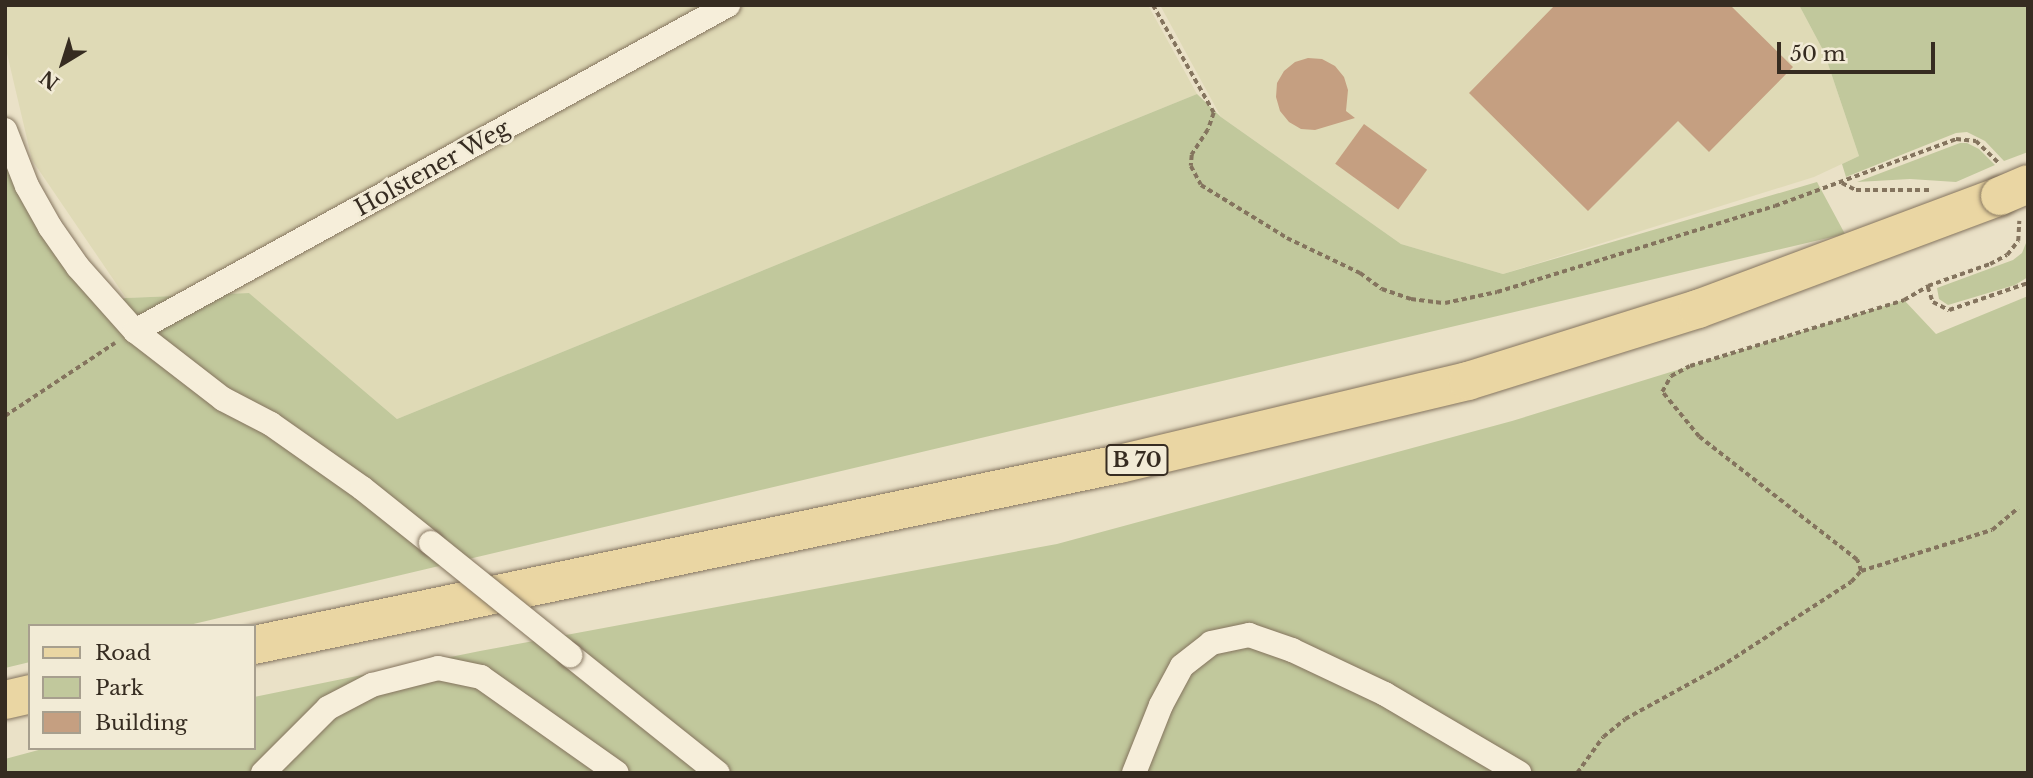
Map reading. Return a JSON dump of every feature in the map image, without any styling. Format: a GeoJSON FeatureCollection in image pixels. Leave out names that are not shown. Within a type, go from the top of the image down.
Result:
{"type":"FeatureCollection","features":[{"type":"Feature","properties":{"kind":"main road","name":"B 70"},"geometry":{"type":"LineString","coordinates":[[256,645],[1119,464],[1468,381],[1698,309],[2014,190]]}},
{"type":"Feature","properties":{"kind":"main road"},"geometry":{"type":"LineString","coordinates":[[5,700],[28,694]]}},
{"type":"Feature","properties":{"kind":"street","name":"Holstener Weg"},"geometry":{"type":"LineString","coordinates":[[135,331],[729,5]]}},
{"type":"Feature","properties":{"kind":"street"},"geometry":{"type":"LineString","coordinates":[[5,130],[27,186],[50,227],[78,267],[135,331],[223,399],[271,424],[362,488],[718,773]]}},
{"type":"Feature","properties":{"kind":"street"},"geometry":{"type":"LineString","coordinates":[[1134,773],[1161,705],[1182,666],[1211,643],[1249,635],[1292,650],[1385,694],[1519,773]]}},
{"type":"Feature","properties":{"kind":"street"},"geometry":{"type":"LineString","coordinates":[[263,773],[328,708],[372,685],[438,668],[481,677],[617,773]]}},
{"type":"Feature","properties":{"kind":"path"},"geometry":{"type":"LineString","coordinates":[[1153,5],[1214,113],[1208,130],[1192,155],[1191,166],[1200,185],[1287,238],[1348,267],[1382,289],[1411,299],[1445,303],[1497,292],[1842,183],[1856,190],[1942,190]]}},
{"type":"Feature","properties":{"kind":"path"},"geometry":{"type":"LineString","coordinates":[[1928,286],[1933,302],[1949,310],[2028,283]]}},
{"type":"Feature","properties":{"kind":"path"},"geometry":{"type":"LineString","coordinates":[[5,416],[135,331]]}},
{"type":"Feature","properties":{"kind":"path"},"geometry":{"type":"LineString","coordinates":[[1793,336],[1689,366],[1671,376],[1662,392],[1699,438],[1857,560],[1861,571]]}},
{"type":"Feature","properties":{"kind":"path"},"geometry":{"type":"LineString","coordinates":[[1577,773],[1603,737],[1625,719],[1720,667],[1851,582],[1861,571],[1992,530],[2018,508]]}},
{"type":"Feature","properties":{"kind":"shaded area"},"geometry":{"type":"Polygon","coordinates":[[[5,5],[1148,5],[1197,94],[397,419],[249,293],[126,298],[32,160],[5,45],[5,5]]]}},
{"type":"Feature","properties":{"kind":"shaded area"},"geometry":{"type":"Polygon","coordinates":[[[1160,5],[1799,5],[1824,52],[1859,156],[1814,177],[1503,274],[1401,244],[1221,117],[1160,5]]]}},
{"type":"Feature","properties":{"kind":"green space"},"geometry":{"type":"Polygon","coordinates":[[[1799,5],[2028,5],[2028,152],[2004,161],[1985,141],[1967,132],[1956,133],[1846,177],[1842,164],[1859,156],[1824,52],[1799,5]]]}},
{"type":"Feature","properties":{"kind":"green space"},"geometry":{"type":"Polygon","coordinates":[[[1197,94],[1221,117],[1401,244],[1503,274],[1817,182],[1845,234],[193,624],[28,624],[28,662],[5,668],[5,142],[103,302],[126,298],[249,293],[397,419],[1197,94]]]}},
{"type":"Feature","properties":{"kind":"green space"},"geometry":{"type":"Polygon","coordinates":[[[1960,143],[1967,143],[1979,149],[1995,165],[1956,182],[1910,179],[1857,182],[1960,143]]]}},
{"type":"Feature","properties":{"kind":"green space"},"geometry":{"type":"Polygon","coordinates":[[[2028,238],[2028,277],[2015,285],[1948,305],[1939,299],[1937,288],[2013,260],[2022,253],[2028,238]]]}},
{"type":"Feature","properties":{"kind":"green space"},"geometry":{"type":"Polygon","coordinates":[[[2028,296],[2028,773],[5,773],[5,759],[39,750],[256,750],[256,697],[480,651],[1057,544],[1512,421],[1904,300],[1936,334],[2028,296]]]}},
{"type":"Feature","properties":{"kind":"building"},"geometry":{"type":"Polygon","coordinates":[[[1555,5],[1730,5],[1793,67],[1709,152],[1678,121],[1588,211],[1469,93],[1555,5]]]}},
{"type":"Feature","properties":{"kind":"building"},"geometry":{"type":"Polygon","coordinates":[[[1308,58],[1322,59],[1335,66],[1344,77],[1348,90],[1346,111],[1355,118],[1315,130],[1301,129],[1289,122],[1280,111],[1276,97],[1277,83],[1284,71],[1295,62],[1308,58]]]}},
{"type":"Feature","properties":{"kind":"building"},"geometry":{"type":"Polygon","coordinates":[[[1364,124],[1427,170],[1398,209],[1335,164],[1364,124]]]}}]}
